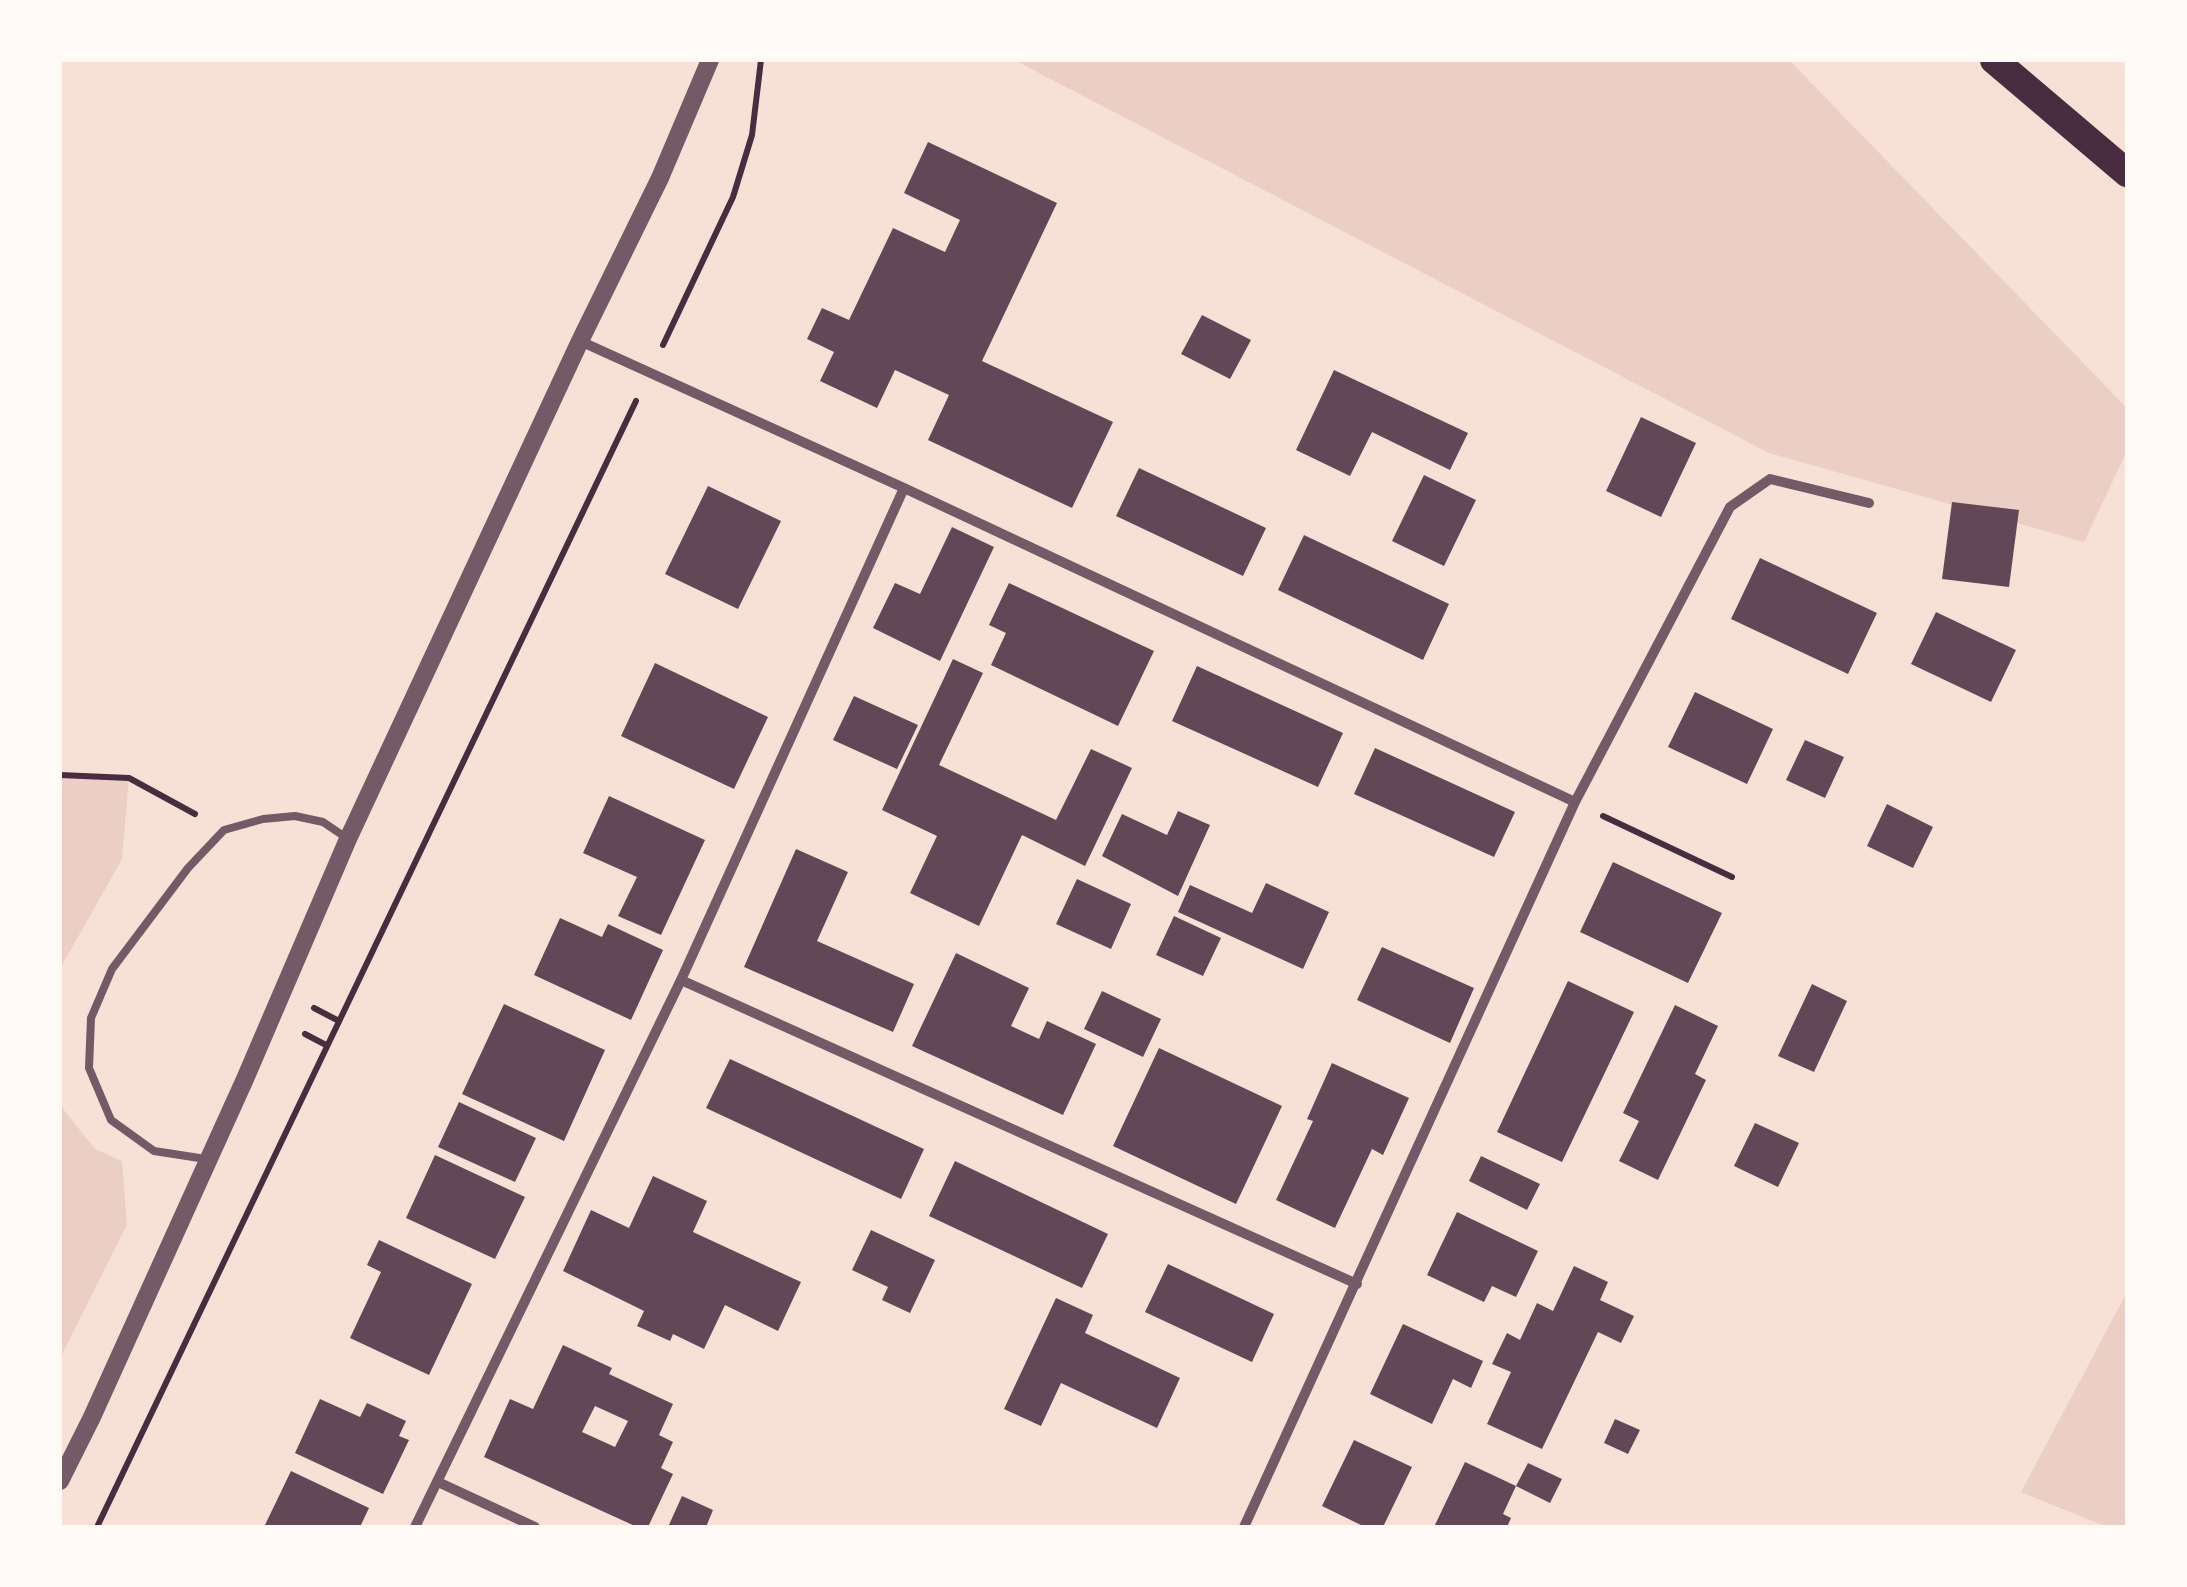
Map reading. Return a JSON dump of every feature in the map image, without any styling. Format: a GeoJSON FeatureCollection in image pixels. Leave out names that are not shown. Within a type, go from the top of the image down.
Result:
{"type":"FeatureCollection","features":[{"type":"Feature","properties":{"kind":"highway"},"geometry":{"type":"LineString","coordinates":[[1994,60],[2127,172]]}},
{"type":"Feature","properties":{"kind":"street"},"geometry":{"type":"LineString","coordinates":[[60,1481],[208,1160],[348,839],[660,178],[710,60]]}},
{"type":"Feature","properties":{"kind":"street"},"geometry":{"type":"LineString","coordinates":[[580,341],[1575,802]]}},
{"type":"Feature","properties":{"kind":"street"},"geometry":{"type":"LineString","coordinates":[[1244,1527],[1575,802],[1730,507],[1770,479],[1869,503]]}},
{"type":"Feature","properties":{"kind":"street"},"geometry":{"type":"LineString","coordinates":[[415,1527],[680,980],[904,488]]}},
{"type":"Feature","properties":{"kind":"street"},"geometry":{"type":"LineString","coordinates":[[680,980],[1357,1284]]}},
{"type":"Feature","properties":{"kind":"street"},"geometry":{"type":"LineString","coordinates":[[438,1482],[535,1527]]}},
{"type":"Feature","properties":{"kind":"lane"},"geometry":{"type":"LineString","coordinates":[[208,1160],[154,1151],[111,1120],[89,1068],[91,1018],[112,968],[188,868],[224,830],[263,819],[295,816],[323,822],[348,839]]}},
{"type":"Feature","properties":{"kind":"path"},"geometry":{"type":"LineString","coordinates":[[96,1527],[733,197],[752,135],[761,60]]}},
{"type":"Feature","properties":{"kind":"path"},"geometry":{"type":"LineString","coordinates":[[60,775],[129,778],[224,830]]}},
{"type":"Feature","properties":{"kind":"path"},"geometry":{"type":"LineString","coordinates":[[1575,802],[1732,877]]}},
{"type":"Feature","properties":{"kind":"shaded area"},"geometry":{"type":"Polygon","coordinates":[[[1014,60],[1789,60],[2127,408],[2127,451],[2084,542],[1769,453],[1014,60]]]}},
{"type":"Feature","properties":{"kind":"shaded area"},"geometry":{"type":"Polygon","coordinates":[[[60,775],[129,778],[122,859],[60,969],[60,775]]]}},
{"type":"Feature","properties":{"kind":"shaded area"},"geometry":{"type":"Polygon","coordinates":[[[60,1105],[95,1149],[122,1161],[127,1225],[60,1359],[60,1105]]]}},
{"type":"Feature","properties":{"kind":"shaded area"},"geometry":{"type":"Polygon","coordinates":[[[2127,1292],[2127,1527],[2107,1527],[2021,1492],[2127,1292]]]}},
{"type":"Feature","properties":{"kind":"building"},"geometry":{"type":"Polygon","coordinates":[[[928,142],[1057,203],[982,361],[1113,422],[1072,508],[928,440],[949,395],[895,370],[877,408],[820,381],[834,352],[807,339],[822,308],[849,320],[893,228],[945,252],[960,220],[904,193],[928,142]]]}},
{"type":"Feature","properties":{"kind":"building"},"geometry":{"type":"Polygon","coordinates":[[[1202,315],[1251,340],[1230,379],[1181,354],[1202,315]]]}},
{"type":"Feature","properties":{"kind":"building"},"geometry":{"type":"Polygon","coordinates":[[[1334,370],[1468,433],[1450,470],[1372,432],[1350,476],[1296,450],[1334,370]]]}},
{"type":"Feature","properties":{"kind":"building"},"geometry":{"type":"Polygon","coordinates":[[[1641,417],[1696,443],[1661,517],[1606,491],[1641,417]]]}},
{"type":"Feature","properties":{"kind":"building"},"geometry":{"type":"Polygon","coordinates":[[[1139,468],[1266,528],[1243,576],[1116,516],[1139,468]]]}},
{"type":"Feature","properties":{"kind":"building"},"geometry":{"type":"Polygon","coordinates":[[[1424,475],[1476,500],[1444,566],[1392,541],[1424,475]]]}},
{"type":"Feature","properties":{"kind":"building"},"geometry":{"type":"Polygon","coordinates":[[[708,486],[781,521],[738,609],[665,574],[708,486]]]}},
{"type":"Feature","properties":{"kind":"building"},"geometry":{"type":"Polygon","coordinates":[[[1952,502],[2019,510],[2009,587],[1942,579],[1952,502]]]}},
{"type":"Feature","properties":{"kind":"building"},"geometry":{"type":"Polygon","coordinates":[[[952,527],[994,547],[940,661],[873,628],[895,583],[920,594],[952,527]]]}},
{"type":"Feature","properties":{"kind":"building"},"geometry":{"type":"Polygon","coordinates":[[[1304,535],[1449,604],[1423,660],[1278,590],[1304,535]]]}},
{"type":"Feature","properties":{"kind":"building"},"geometry":{"type":"Polygon","coordinates":[[[1760,558],[1877,613],[1848,674],[1731,619],[1760,558]]]}},
{"type":"Feature","properties":{"kind":"building"},"geometry":{"type":"Polygon","coordinates":[[[1009,583],[1154,651],[1118,726],[991,665],[1006,633],[989,625],[1009,583]]]}},
{"type":"Feature","properties":{"kind":"building"},"geometry":{"type":"Polygon","coordinates":[[[1936,612],[2016,650],[1991,702],[1911,664],[1936,612]]]}},
{"type":"Feature","properties":{"kind":"building"},"geometry":{"type":"Polygon","coordinates":[[[953,659],[983,673],[939,765],[1056,820],[1091,749],[1132,768],[1085,866],[1022,835],[979,926],[910,893],[937,836],[882,810],[953,659]]]}},
{"type":"Feature","properties":{"kind":"building"},"geometry":{"type":"Polygon","coordinates":[[[655,663],[768,717],[734,789],[621,736],[655,663]]]}},
{"type":"Feature","properties":{"kind":"building"},"geometry":{"type":"Polygon","coordinates":[[[1197,666],[1343,733],[1318,787],[1172,721],[1197,666]]]}},
{"type":"Feature","properties":{"kind":"building"},"geometry":{"type":"Polygon","coordinates":[[[1695,692],[1773,729],[1747,784],[1668,747],[1695,692]]]}},
{"type":"Feature","properties":{"kind":"building"},"geometry":{"type":"Polygon","coordinates":[[[854,696],[918,725],[897,769],[833,740],[854,696]]]}},
{"type":"Feature","properties":{"kind":"building"},"geometry":{"type":"Polygon","coordinates":[[[1805,740],[1844,757],[1825,798],[1786,780],[1805,740]]]}},
{"type":"Feature","properties":{"kind":"building"},"geometry":{"type":"Polygon","coordinates":[[[1375,748],[1515,812],[1494,857],[1354,794],[1375,748]]]}},
{"type":"Feature","properties":{"kind":"building"},"geometry":{"type":"Polygon","coordinates":[[[609,796],[705,840],[661,935],[618,916],[637,877],[583,853],[609,796]]]}},
{"type":"Feature","properties":{"kind":"building"},"geometry":{"type":"Polygon","coordinates":[[[1887,804],[1933,827],[1913,868],[1867,846],[1887,804]]]}},
{"type":"Feature","properties":{"kind":"building"},"geometry":{"type":"Polygon","coordinates":[[[1178,811],[1210,825],[1178,896],[1102,856],[1122,814],[1167,835],[1178,811]]]}},
{"type":"Feature","properties":{"kind":"building"},"geometry":{"type":"Polygon","coordinates":[[[796,849],[848,872],[817,941],[914,984],[893,1032],[744,967],[796,849]]]}},
{"type":"Feature","properties":{"kind":"building"},"geometry":{"type":"Polygon","coordinates":[[[1613,862],[1722,913],[1688,983],[1580,932],[1613,862]]]}},
{"type":"Feature","properties":{"kind":"building"},"geometry":{"type":"Polygon","coordinates":[[[1077,879],[1131,904],[1111,949],[1056,924],[1077,879]]]}},
{"type":"Feature","properties":{"kind":"building"},"geometry":{"type":"Polygon","coordinates":[[[1266,883],[1329,912],[1303,969],[1178,912],[1190,885],[1252,913],[1266,883]]]}},
{"type":"Feature","properties":{"kind":"building"},"geometry":{"type":"Polygon","coordinates":[[[1174,916],[1221,938],[1203,976],[1156,955],[1174,916]]]}},
{"type":"Feature","properties":{"kind":"building"},"geometry":{"type":"Polygon","coordinates":[[[560,918],[602,937],[608,924],[663,950],[631,1020],[534,975],[560,918]]]}},
{"type":"Feature","properties":{"kind":"building"},"geometry":{"type":"Polygon","coordinates":[[[1382,947],[1474,988],[1450,1043],[1357,1000],[1382,947]]]}},
{"type":"Feature","properties":{"kind":"building"},"geometry":{"type":"Polygon","coordinates":[[[956,953],[1029,988],[1011,1026],[1039,1039],[1047,1021],[1096,1044],[1063,1115],[912,1046],[956,953]]]}},
{"type":"Feature","properties":{"kind":"building"},"geometry":{"type":"Polygon","coordinates":[[[1568,981],[1634,1012],[1562,1162],[1497,1132],[1568,981]]]}},
{"type":"Feature","properties":{"kind":"building"},"geometry":{"type":"Polygon","coordinates":[[[1812,984],[1847,1001],[1814,1072],[1778,1056],[1812,984]]]}},
{"type":"Feature","properties":{"kind":"building"},"geometry":{"type":"Polygon","coordinates":[[[1102,991],[1161,1019],[1143,1057],[1084,1029],[1102,991]]]}},
{"type":"Feature","properties":{"kind":"building"},"geometry":{"type":"Polygon","coordinates":[[[504,1004],[605,1050],[564,1141],[462,1094],[504,1004]]]}},
{"type":"Feature","properties":{"kind":"building"},"geometry":{"type":"Polygon","coordinates":[[[1675,1005],[1718,1026],[1695,1074],[1706,1080],[1658,1180],[1619,1161],[1639,1121],[1623,1113],[1675,1005]]]}},
{"type":"Feature","properties":{"kind":"building"},"geometry":{"type":"Polygon","coordinates":[[[1159,1048],[1282,1106],[1236,1204],[1113,1146],[1159,1048]]]}},
{"type":"Feature","properties":{"kind":"building"},"geometry":{"type":"Polygon","coordinates":[[[730,1059],[924,1149],[901,1199],[706,1108],[730,1059]]]}},
{"type":"Feature","properties":{"kind":"building"},"geometry":{"type":"Polygon","coordinates":[[[1332,1063],[1409,1098],[1383,1155],[1372,1149],[1335,1228],[1276,1200],[1313,1121],[1307,1119],[1332,1063]]]}},
{"type":"Feature","properties":{"kind":"building"},"geometry":{"type":"Polygon","coordinates":[[[459,1102],[536,1138],[515,1182],[438,1147],[459,1102]]]}},
{"type":"Feature","properties":{"kind":"building"},"geometry":{"type":"Polygon","coordinates":[[[1755,1123],[1799,1143],[1778,1187],[1734,1166],[1755,1123]]]}},
{"type":"Feature","properties":{"kind":"building"},"geometry":{"type":"Polygon","coordinates":[[[435,1155],[525,1197],[495,1259],[406,1218],[435,1155]]]}},
{"type":"Feature","properties":{"kind":"building"},"geometry":{"type":"Polygon","coordinates":[[[1481,1156],[1540,1184],[1527,1210],[1469,1181],[1481,1156]]]}},
{"type":"Feature","properties":{"kind":"building"},"geometry":{"type":"Polygon","coordinates":[[[955,1161],[1108,1234],[1082,1288],[929,1216],[955,1161]]]}},
{"type":"Feature","properties":{"kind":"building"},"geometry":{"type":"Polygon","coordinates":[[[653,1176],[707,1201],[693,1232],[801,1282],[778,1331],[725,1305],[704,1349],[673,1334],[670,1341],[637,1326],[644,1311],[563,1271],[591,1210],[629,1228],[653,1176]]]}},
{"type":"Feature","properties":{"kind":"building"},"geometry":{"type":"Polygon","coordinates":[[[1457,1212],[1538,1251],[1516,1297],[1492,1286],[1484,1302],[1427,1275],[1457,1212]]]}},
{"type":"Feature","properties":{"kind":"building"},"geometry":{"type":"Polygon","coordinates":[[[871,1230],[935,1260],[910,1313],[882,1300],[888,1287],[852,1270],[871,1230]]]}},
{"type":"Feature","properties":{"kind":"building"},"geometry":{"type":"Polygon","coordinates":[[[379,1240],[472,1284],[429,1375],[350,1338],[381,1272],[367,1265],[379,1240]]]}},
{"type":"Feature","properties":{"kind":"building"},"geometry":{"type":"Polygon","coordinates":[[[1168,1264],[1274,1314],[1252,1362],[1145,1312],[1168,1264]]]}},
{"type":"Feature","properties":{"kind":"building"},"geometry":{"type":"Polygon","coordinates":[[[1574,1266],[1608,1282],[1600,1300],[1634,1316],[1621,1343],[1598,1332],[1542,1449],[1487,1424],[1511,1372],[1492,1364],[1507,1333],[1520,1340],[1537,1303],[1553,1311],[1574,1266]]]}},
{"type":"Feature","properties":{"kind":"building"},"geometry":{"type":"Polygon","coordinates":[[[1056,1298],[1093,1315],[1085,1333],[1180,1378],[1157,1428],[1061,1383],[1041,1426],[1004,1409],[1056,1298]]]}},
{"type":"Feature","properties":{"kind":"building"},"geometry":{"type":"Polygon","coordinates":[[[1403,1324],[1483,1361],[1471,1388],[1453,1379],[1432,1424],[1370,1394],[1403,1324]]]}},
{"type":"Feature","properties":{"kind":"building"},"geometry":{"type":"Polygon","coordinates":[[[563,1345],[612,1368],[609,1374],[673,1404],[659,1435],[673,1442],[661,1468],[673,1474],[648,1527],[637,1527],[484,1457],[510,1399],[533,1409],[563,1345]],[[595,1406],[582,1432],[615,1447],[628,1421],[595,1406]]]}},
{"type":"Feature","properties":{"kind":"building"},"geometry":{"type":"Polygon","coordinates":[[[320,1399],[360,1417],[367,1403],[406,1421],[399,1436],[409,1440],[383,1494],[295,1453],[320,1399]]]}},
{"type":"Feature","properties":{"kind":"building"},"geometry":{"type":"Polygon","coordinates":[[[1615,1419],[1640,1430],[1628,1454],[1604,1443],[1615,1419]]]}},
{"type":"Feature","properties":{"kind":"building"},"geometry":{"type":"Polygon","coordinates":[[[1354,1440],[1412,1467],[1383,1527],[1365,1527],[1322,1506],[1354,1440]]]}},
{"type":"Feature","properties":{"kind":"building"},"geometry":{"type":"Polygon","coordinates":[[[1465,1462],[1516,1486],[1503,1514],[1511,1518],[1507,1527],[1434,1527],[1465,1462]]]}},
{"type":"Feature","properties":{"kind":"building"},"geometry":{"type":"Polygon","coordinates":[[[1528,1463],[1562,1479],[1550,1503],[1516,1486],[1528,1463]]]}},
{"type":"Feature","properties":{"kind":"building"},"geometry":{"type":"Polygon","coordinates":[[[291,1471],[369,1508],[360,1527],[264,1527],[291,1471]]]}},
{"type":"Feature","properties":{"kind":"building"},"geometry":{"type":"Polygon","coordinates":[[[682,1496],[713,1510],[706,1527],[668,1527],[682,1496]]]}}]}
